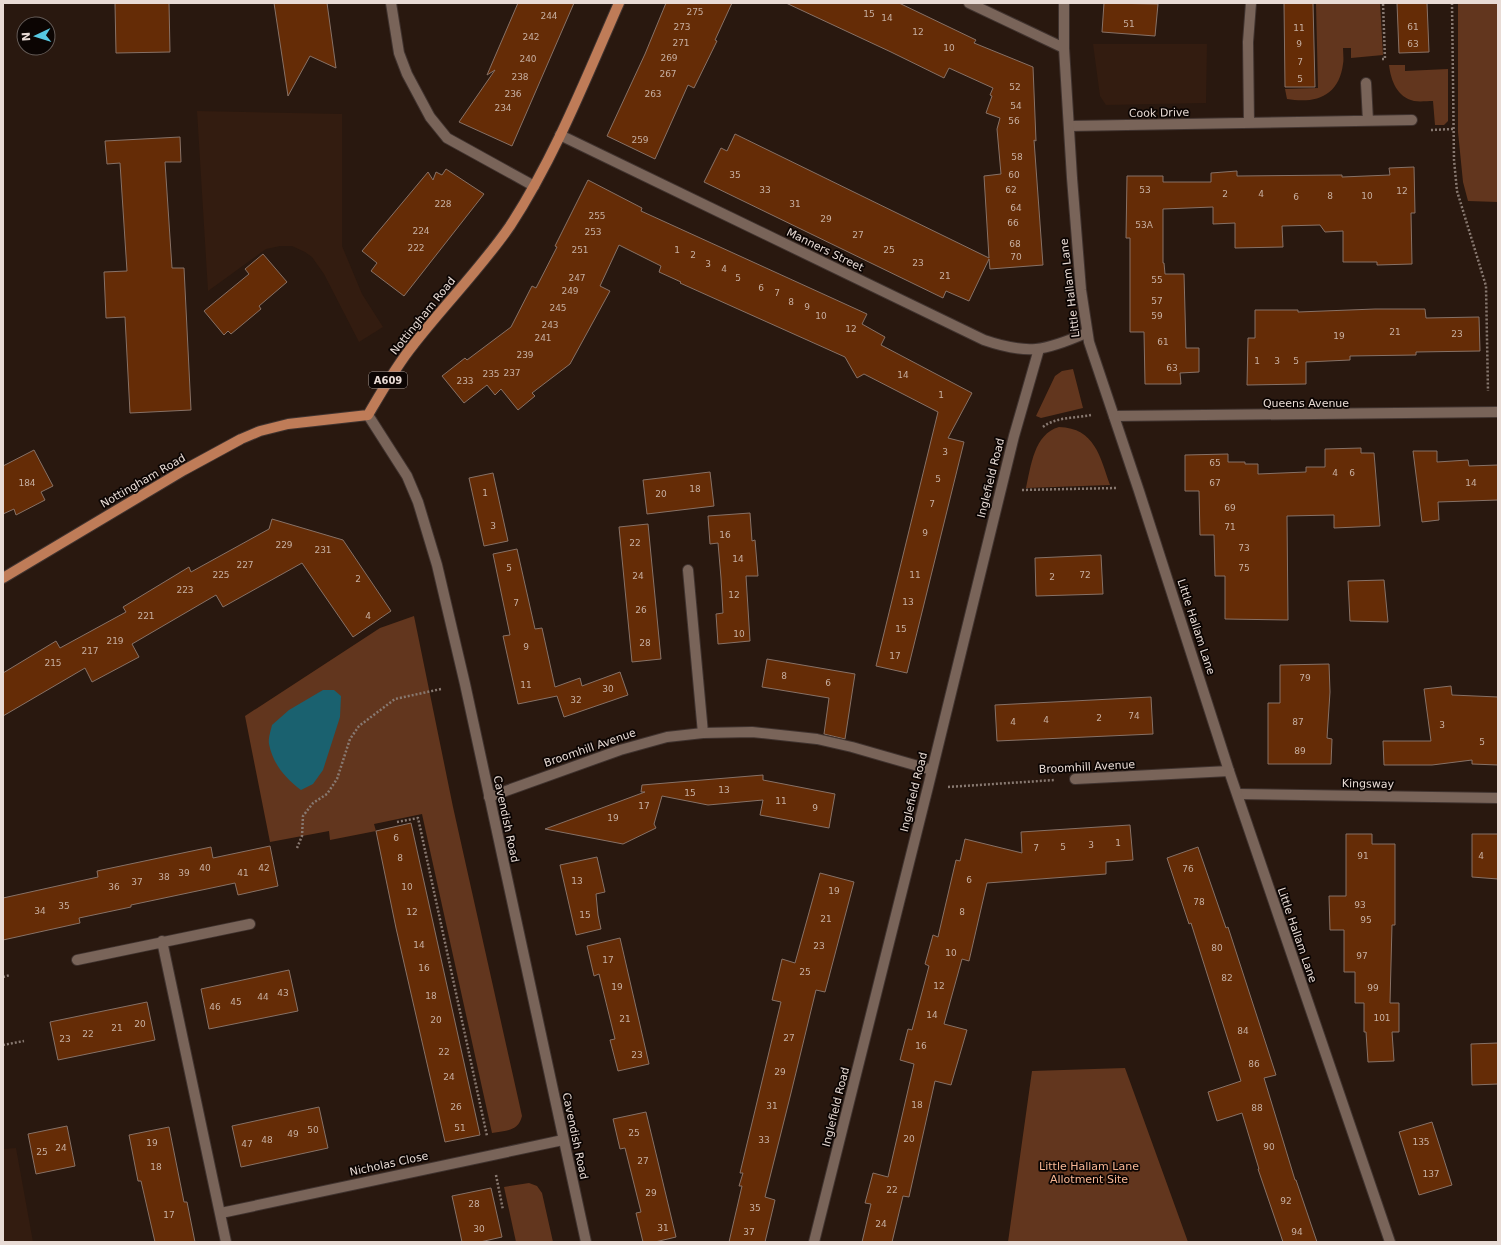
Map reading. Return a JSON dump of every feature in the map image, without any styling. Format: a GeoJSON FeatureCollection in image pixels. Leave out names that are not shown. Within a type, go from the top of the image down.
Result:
{"type":"FeatureCollection","features":[{"type":"Feature","properties":{"kind":"main road","name":"Nottingham Road"},"geometry":{"type":"LineString","coordinates":[[3,578],[184,470],[241,439],[260,431],[288,424],[368,415],[413,344],[485,260],[510,226],[534,186],[560,135],[620,3]]}},
{"type":"Feature","properties":{"kind":"street"},"geometry":{"type":"LineString","coordinates":[[391,3],[400,54],[407,74],[430,117],[447,138],[534,186]]}},
{"type":"Feature","properties":{"kind":"street"},"geometry":{"type":"LineString","coordinates":[[969,3],[1064,48]]}},
{"type":"Feature","properties":{"kind":"street","name":"Little Hallam Lane"},"geometry":{"type":"LineString","coordinates":[[1064,3],[1064,48],[1069,126],[1077,245],[1086,333],[1229,771],[1390,1242]]}},
{"type":"Feature","properties":{"kind":"street"},"geometry":{"type":"LineString","coordinates":[[1249,123],[1248,42],[1251,3]]}},
{"type":"Feature","properties":{"kind":"street"},"geometry":{"type":"LineString","coordinates":[[1366,83],[1368,121]]}},
{"type":"Feature","properties":{"kind":"street","name":"Cook Drive"},"geometry":{"type":"LineString","coordinates":[[1069,126],[1412,120]]}},
{"type":"Feature","properties":{"kind":"street","name":"Manners Street"},"geometry":{"type":"LineString","coordinates":[[560,135],[969,333],[997,344],[1028,350],[1039,349],[1054,346],[1086,333]]}},
{"type":"Feature","properties":{"kind":"street","name":"Inglefield Road"},"geometry":{"type":"LineString","coordinates":[[814,1242],[1014,436],[1039,349]]}},
{"type":"Feature","properties":{"kind":"street","name":"Queens Avenue"},"geometry":{"type":"LineString","coordinates":[[1114,416],[1493,412]]}},
{"type":"Feature","properties":{"kind":"street","name":"Cavendish Road"},"geometry":{"type":"LineString","coordinates":[[368,415],[402,466],[418,502],[439,572],[586,1242]]}},
{"type":"Feature","properties":{"kind":"street"},"geometry":{"type":"LineString","coordinates":[[688,570],[702,733]]}},
{"type":"Feature","properties":{"kind":"street","name":"Broomhill Avenue"},"geometry":{"type":"LineString","coordinates":[[489,797],[620,750],[667,737],[702,733],[752,732],[817,739],[852,747],[932,770]]}},
{"type":"Feature","properties":{"kind":"street","name":"Broomhill Avenue"},"geometry":{"type":"LineString","coordinates":[[1075,779],[1229,771]]}},
{"type":"Feature","properties":{"kind":"street","name":"Kingsway"},"geometry":{"type":"LineString","coordinates":[[1238,794],[1498,798]]}},
{"type":"Feature","properties":{"kind":"street"},"geometry":{"type":"LineString","coordinates":[[77,960],[162,941],[250,924]]}},
{"type":"Feature","properties":{"kind":"street"},"geometry":{"type":"LineString","coordinates":[[162,941],[226,1242]]}},
{"type":"Feature","properties":{"kind":"street","name":"Nicholas Close"},"geometry":{"type":"LineString","coordinates":[[221,1213],[563,1140]]}},
{"type":"Feature","properties":{"kind":"path"},"geometry":{"type":"LineString","coordinates":[[1382,59],[1385,59],[1383,3]]}},
{"type":"Feature","properties":{"kind":"path"},"geometry":{"type":"LineString","coordinates":[[1452,3],[1453,129],[1457,191],[1486,286],[1493,412]]}},
{"type":"Feature","properties":{"kind":"path"},"geometry":{"type":"LineString","coordinates":[[1432,130],[1453,129]]}},
{"type":"Feature","properties":{"kind":"path"},"geometry":{"type":"LineString","coordinates":[[1043,427],[1048,423],[1092,415]]}},
{"type":"Feature","properties":{"kind":"path"},"geometry":{"type":"LineString","coordinates":[[1020,490],[1118,488]]}},
{"type":"Feature","properties":{"kind":"path"},"geometry":{"type":"LineString","coordinates":[[297,848],[302,836],[303,816],[313,802],[327,794],[337,779],[350,739],[359,726],[395,699],[441,689]]}},
{"type":"Feature","properties":{"kind":"path","name":"Broomhill Avenue"},"geometry":{"type":"LineString","coordinates":[[946,787],[1075,779]]}},
{"type":"Feature","properties":{"kind":"path"},"geometry":{"type":"LineString","coordinates":[[397,822],[418,818],[488,1139]]}},
{"type":"Feature","properties":{"kind":"path"},"geometry":{"type":"LineString","coordinates":[[3,977],[10,975]]}},
{"type":"Feature","properties":{"kind":"path"},"geometry":{"type":"LineString","coordinates":[[3,1045],[24,1041]]}},
{"type":"Feature","properties":{"kind":"path"},"geometry":{"type":"LineString","coordinates":[[495,1172],[503,1210]]}},
{"type":"Feature","properties":{"kind":"shaded area"},"geometry":{"type":"Polygon","coordinates":[[[1093,44],[1207,44],[1206,103],[1106,105],[1100,96],[1093,44]]]}},
{"type":"Feature","properties":{"kind":"shaded area"},"geometry":{"type":"Polygon","coordinates":[[[197,111],[342,114],[342,246],[362,294],[383,327],[359,342],[324,274],[312,257],[292,246],[280,246],[266,249],[208,291],[197,111]]]}},
{"type":"Feature","properties":{"kind":"shaded area"},"geometry":{"type":"Polygon","coordinates":[[[16,1148],[33,1242],[3,1242],[3,1149],[16,1148]]]}},
{"type":"Feature","properties":{"kind":"green space"},"geometry":{"type":"Polygon","coordinates":[[[1316,3],[1380,3],[1383,55],[1351,58],[1351,48],[1343,48],[1341,75],[1337,84],[1331,90],[1316,99],[1287,99],[1285,89],[1318,88],[1316,3]]]}},
{"type":"Feature","properties":{"kind":"green space"},"geometry":{"type":"Polygon","coordinates":[[[1458,3],[1498,3],[1498,202],[1468,201],[1463,182],[1458,132],[1458,3]]]}},
{"type":"Feature","properties":{"kind":"green space"},"geometry":{"type":"Polygon","coordinates":[[[1389,65],[1405,65],[1405,71],[1448,69],[1448,121],[1444,125],[1435,125],[1433,101],[1414,101],[1403,96],[1399,92],[1391,77],[1389,65]]]}},
{"type":"Feature","properties":{"kind":"green space"},"geometry":{"type":"Polygon","coordinates":[[[1073,369],[1083,408],[1041,418],[1036,416],[1055,376],[1062,371],[1073,369]]]}},
{"type":"Feature","properties":{"kind":"green space"},"geometry":{"type":"Polygon","coordinates":[[[1059,427],[1071,429],[1088,438],[1099,455],[1110,485],[1026,488],[1032,461],[1039,444],[1044,436],[1059,427]]]}},
{"type":"Feature","properties":{"kind":"green space"},"geometry":{"type":"Polygon","coordinates":[[[414,616],[453,807],[522,1116],[518,1125],[507,1131],[492,1133],[422,814],[374,824],[376,831],[330,840],[329,831],[270,842],[245,716],[380,628],[414,616]]]}},
{"type":"Feature","properties":{"kind":"green space","name":"Little Hallam Lane Allotment Site"},"geometry":{"type":"Polygon","coordinates":[[[1125,1068],[1188,1242],[1008,1242],[1032,1071],[1125,1068]]]}},
{"type":"Feature","properties":{"kind":"green space"},"geometry":{"type":"Polygon","coordinates":[[[529,1183],[537,1186],[542,1193],[553,1242],[516,1242],[504,1187],[529,1183]]]}},
{"type":"Feature","properties":{"kind":"water"},"geometry":{"type":"Polygon","coordinates":[[[323,690],[334,690],[341,696],[340,717],[323,770],[313,784],[301,790],[280,770],[273,758],[269,744],[270,734],[272,725],[289,710],[323,690]]]}},
{"type":"Feature","properties":{"kind":"building"},"geometry":{"type":"Polygon","coordinates":[[[115,3],[169,3],[170,52],[116,53],[115,3]]]}},
{"type":"Feature","properties":{"kind":"building"},"geometry":{"type":"Polygon","coordinates":[[[274,3],[327,3],[336,68],[310,56],[288,96],[274,3]]]}},
{"type":"Feature","properties":{"kind":"building"},"geometry":{"type":"Polygon","coordinates":[[[518,3],[574,3],[512,146],[459,122],[495,70],[487,75],[518,3]]]}},
{"type":"Feature","properties":{"kind":"building"},"geometry":{"type":"Polygon","coordinates":[[[666,3],[732,3],[715,40],[717,41],[694,88],[688,85],[655,159],[607,136],[645,54],[666,3]]]}},
{"type":"Feature","properties":{"kind":"building"},"geometry":{"type":"Polygon","coordinates":[[[786,3],[899,3],[976,40],[974,43],[1033,67],[1036,141],[1034,140],[1043,265],[990,269],[989,259],[969,301],[946,291],[943,298],[704,182],[721,148],[727,151],[735,134],[989,258],[984,176],[1001,174],[997,129],[1000,118],[986,113],[993,88],[949,68],[944,78],[786,3]]]}},
{"type":"Feature","properties":{"kind":"building"},"geometry":{"type":"Polygon","coordinates":[[[1104,3],[1158,4],[1155,36],[1102,32],[1104,3]]]}},
{"type":"Feature","properties":{"kind":"building"},"geometry":{"type":"Polygon","coordinates":[[[1284,3],[1313,3],[1315,87],[1285,87],[1284,3]]]}},
{"type":"Feature","properties":{"kind":"building"},"geometry":{"type":"Polygon","coordinates":[[[1397,3],[1427,3],[1429,52],[1399,53],[1397,3]]]}},
{"type":"Feature","properties":{"kind":"building"},"geometry":{"type":"Polygon","coordinates":[[[180,137],[181,162],[165,162],[172,268],[184,268],[191,410],[130,413],[125,317],[106,318],[104,272],[127,271],[120,163],[107,164],[105,141],[180,137]]]}},
{"type":"Feature","properties":{"kind":"building"},"geometry":{"type":"Polygon","coordinates":[[[1414,167],[1415,213],[1411,213],[1412,264],[1377,265],[1377,262],[1343,262],[1343,231],[1325,232],[1320,225],[1282,226],[1283,247],[1235,248],[1235,223],[1213,224],[1213,207],[1163,209],[1163,263],[1165,274],[1184,274],[1186,348],[1199,348],[1199,372],[1180,373],[1181,384],[1145,384],[1144,332],[1130,332],[1130,238],[1126,238],[1127,176],[1163,176],[1163,182],[1211,182],[1211,173],[1237,171],[1237,176],[1342,175],[1342,177],[1390,175],[1389,168],[1414,167]]]}},
{"type":"Feature","properties":{"kind":"building"},"geometry":{"type":"Polygon","coordinates":[[[446,169],[484,194],[404,296],[371,271],[377,263],[362,251],[428,172],[433,180],[436,172],[442,175],[446,169]]]}},
{"type":"Feature","properties":{"kind":"building"},"geometry":{"type":"Polygon","coordinates":[[[588,180],[642,208],[641,211],[867,314],[862,324],[885,337],[881,345],[972,393],[948,438],[964,442],[907,673],[876,666],[938,412],[864,374],[857,378],[845,357],[680,283],[681,282],[659,272],[661,266],[619,245],[600,286],[610,291],[570,364],[532,393],[535,396],[518,410],[501,389],[495,395],[487,385],[464,403],[442,376],[465,358],[467,360],[511,327],[532,286],[536,288],[588,180]]]}},
{"type":"Feature","properties":{"kind":"building"},"geometry":{"type":"Polygon","coordinates":[[[263,254],[287,282],[259,306],[261,309],[231,334],[228,331],[224,335],[204,311],[249,274],[245,269],[263,254]]]}},
{"type":"Feature","properties":{"kind":"building"},"geometry":{"type":"Polygon","coordinates":[[[1425,309],[1426,318],[1479,317],[1480,351],[1416,352],[1416,355],[1350,356],[1350,360],[1306,362],[1306,384],[1247,385],[1248,338],[1255,338],[1255,310],[1298,310],[1298,312],[1425,309]]]}},
{"type":"Feature","properties":{"kind":"building"},"geometry":{"type":"Polygon","coordinates":[[[1361,448],[1361,453],[1374,453],[1380,526],[1334,528],[1334,515],[1287,516],[1288,620],[1225,619],[1225,576],[1215,576],[1214,535],[1200,535],[1199,491],[1185,491],[1185,455],[1228,454],[1228,462],[1258,464],[1258,474],[1306,472],[1306,467],[1325,467],[1325,449],[1361,448]]]}},
{"type":"Feature","properties":{"kind":"building"},"geometry":{"type":"Polygon","coordinates":[[[34,450],[53,486],[41,492],[45,500],[16,515],[14,509],[3,514],[3,466],[34,450]]]}},
{"type":"Feature","properties":{"kind":"building"},"geometry":{"type":"Polygon","coordinates":[[[1413,451],[1437,451],[1437,462],[1468,460],[1469,466],[1498,465],[1498,500],[1438,502],[1439,520],[1422,522],[1413,451]]]}},
{"type":"Feature","properties":{"kind":"building"},"geometry":{"type":"Polygon","coordinates":[[[710,472],[714,506],[647,514],[643,480],[710,472]]]}},
{"type":"Feature","properties":{"kind":"building"},"geometry":{"type":"Polygon","coordinates":[[[493,473],[508,541],[484,546],[469,478],[493,473]]]}},
{"type":"Feature","properties":{"kind":"building"},"geometry":{"type":"Polygon","coordinates":[[[750,513],[752,541],[755,540],[758,576],[746,576],[750,641],[718,644],[716,614],[723,613],[721,578],[718,543],[710,544],[708,516],[750,513]]]}},
{"type":"Feature","properties":{"kind":"building"},"geometry":{"type":"Polygon","coordinates":[[[272,519],[343,540],[391,611],[353,637],[302,563],[223,607],[216,595],[132,644],[139,657],[92,682],[85,668],[3,716],[3,673],[56,641],[60,648],[126,612],[123,607],[189,567],[191,572],[269,529],[272,519]]]}},
{"type":"Feature","properties":{"kind":"building"},"geometry":{"type":"Polygon","coordinates":[[[648,524],[661,659],[632,662],[619,527],[648,524]]]}},
{"type":"Feature","properties":{"kind":"building"},"geometry":{"type":"Polygon","coordinates":[[[517,549],[535,629],[542,628],[555,687],[580,678],[582,686],[620,672],[628,695],[564,717],[557,696],[518,704],[503,636],[510,635],[493,554],[517,549]]]}},
{"type":"Feature","properties":{"kind":"building"},"geometry":{"type":"Polygon","coordinates":[[[1101,555],[1103,594],[1036,596],[1035,558],[1101,555]]]}},
{"type":"Feature","properties":{"kind":"building"},"geometry":{"type":"Polygon","coordinates":[[[1384,580],[1388,622],[1350,621],[1348,581],[1384,580]]]}},
{"type":"Feature","properties":{"kind":"building"},"geometry":{"type":"Polygon","coordinates":[[[767,659],[855,674],[845,739],[824,734],[829,698],[762,687],[767,659]]]}},
{"type":"Feature","properties":{"kind":"building"},"geometry":{"type":"Polygon","coordinates":[[[1329,664],[1330,692],[1327,738],[1332,739],[1331,764],[1268,764],[1268,703],[1280,703],[1280,665],[1329,664]]]}},
{"type":"Feature","properties":{"kind":"building"},"geometry":{"type":"Polygon","coordinates":[[[1451,686],[1452,695],[1498,697],[1498,765],[1472,764],[1472,760],[1432,765],[1384,765],[1383,741],[1431,741],[1424,689],[1451,686]]]}},
{"type":"Feature","properties":{"kind":"building"},"geometry":{"type":"Polygon","coordinates":[[[1151,697],[1153,734],[997,741],[995,705],[1151,697]]]}},
{"type":"Feature","properties":{"kind":"building"},"geometry":{"type":"Polygon","coordinates":[[[763,775],[763,780],[835,794],[829,828],[760,815],[763,800],[708,805],[662,796],[654,824],[656,828],[623,844],[545,829],[645,792],[641,792],[642,785],[763,775]]]}},
{"type":"Feature","properties":{"kind":"building"},"geometry":{"type":"Polygon","coordinates":[[[411,823],[480,1135],[445,1142],[396,928],[376,831],[411,823]]]}},
{"type":"Feature","properties":{"kind":"building"},"geometry":{"type":"Polygon","coordinates":[[[1130,825],[1133,860],[1106,862],[1106,874],[987,883],[969,961],[962,959],[944,1024],[967,1030],[951,1085],[935,1081],[909,1197],[903,1196],[892,1242],[862,1242],[871,1204],[865,1203],[873,1173],[888,1177],[914,1064],[900,1060],[908,1029],[912,1030],[929,966],[925,964],[933,935],[938,937],[956,860],[960,861],[965,839],[1022,853],[1021,832],[1130,825]]]}},
{"type":"Feature","properties":{"kind":"building"},"geometry":{"type":"Polygon","coordinates":[[[1346,834],[1372,834],[1372,844],[1395,844],[1395,925],[1392,925],[1390,1003],[1399,1003],[1399,1032],[1392,1032],[1394,1061],[1368,1062],[1366,1032],[1364,1032],[1364,1003],[1355,1003],[1355,972],[1344,972],[1344,930],[1330,930],[1329,896],[1346,896],[1346,834]]]}},
{"type":"Feature","properties":{"kind":"building"},"geometry":{"type":"Polygon","coordinates":[[[1472,834],[1498,834],[1498,879],[1472,877],[1472,834]]]}},
{"type":"Feature","properties":{"kind":"building"},"geometry":{"type":"Polygon","coordinates":[[[270,846],[278,886],[238,895],[235,883],[131,905],[131,907],[79,918],[80,923],[3,940],[3,898],[98,877],[97,871],[211,847],[213,858],[270,846]]]}},
{"type":"Feature","properties":{"kind":"building"},"geometry":{"type":"Polygon","coordinates":[[[1198,847],[1226,928],[1228,927],[1276,1075],[1264,1078],[1295,1180],[1317,1242],[1283,1242],[1258,1169],[1242,1113],[1217,1121],[1208,1092],[1241,1081],[1191,923],[1189,924],[1167,858],[1198,847]]]}},
{"type":"Feature","properties":{"kind":"building"},"geometry":{"type":"Polygon","coordinates":[[[597,857],[605,892],[596,894],[601,929],[576,935],[560,865],[597,857]]]}},
{"type":"Feature","properties":{"kind":"building"},"geometry":{"type":"Polygon","coordinates":[[[820,873],[854,882],[825,992],[816,990],[765,1197],[775,1200],[765,1242],[729,1242],[742,1186],[739,1186],[743,1173],[740,1173],[781,1002],[772,1000],[782,959],[795,963],[820,873]]]}},
{"type":"Feature","properties":{"kind":"building"},"geometry":{"type":"Polygon","coordinates":[[[620,938],[649,1064],[618,1071],[610,1040],[615,1039],[599,974],[594,976],[587,946],[620,938]]]}},
{"type":"Feature","properties":{"kind":"building"},"geometry":{"type":"Polygon","coordinates":[[[289,970],[298,1011],[209,1029],[201,989],[289,970]]]}},
{"type":"Feature","properties":{"kind":"building"},"geometry":{"type":"Polygon","coordinates":[[[147,1002],[155,1040],[58,1060],[50,1022],[147,1002]]]}},
{"type":"Feature","properties":{"kind":"building"},"geometry":{"type":"Polygon","coordinates":[[[1498,1043],[1498,1084],[1472,1085],[1471,1044],[1498,1043]]]}},
{"type":"Feature","properties":{"kind":"building"},"geometry":{"type":"Polygon","coordinates":[[[319,1107],[328,1148],[241,1167],[232,1126],[319,1107]]]}},
{"type":"Feature","properties":{"kind":"building"},"geometry":{"type":"Polygon","coordinates":[[[646,1112],[676,1237],[655,1242],[643,1242],[636,1213],[641,1212],[625,1148],[620,1149],[613,1119],[646,1112]]]}},
{"type":"Feature","properties":{"kind":"building"},"geometry":{"type":"Polygon","coordinates":[[[1432,1122],[1452,1185],[1419,1195],[1399,1132],[1432,1122]]]}},
{"type":"Feature","properties":{"kind":"building"},"geometry":{"type":"Polygon","coordinates":[[[67,1126],[75,1166],[36,1174],[28,1134],[67,1126]]]}},
{"type":"Feature","properties":{"kind":"building"},"geometry":{"type":"Polygon","coordinates":[[[169,1127],[184,1202],[187,1202],[195,1242],[155,1242],[141,1181],[138,1181],[129,1135],[169,1127]]]}},
{"type":"Feature","properties":{"kind":"building"},"geometry":{"type":"Polygon","coordinates":[[[491,1188],[502,1237],[480,1242],[462,1242],[452,1196],[491,1188]]]}}]}
